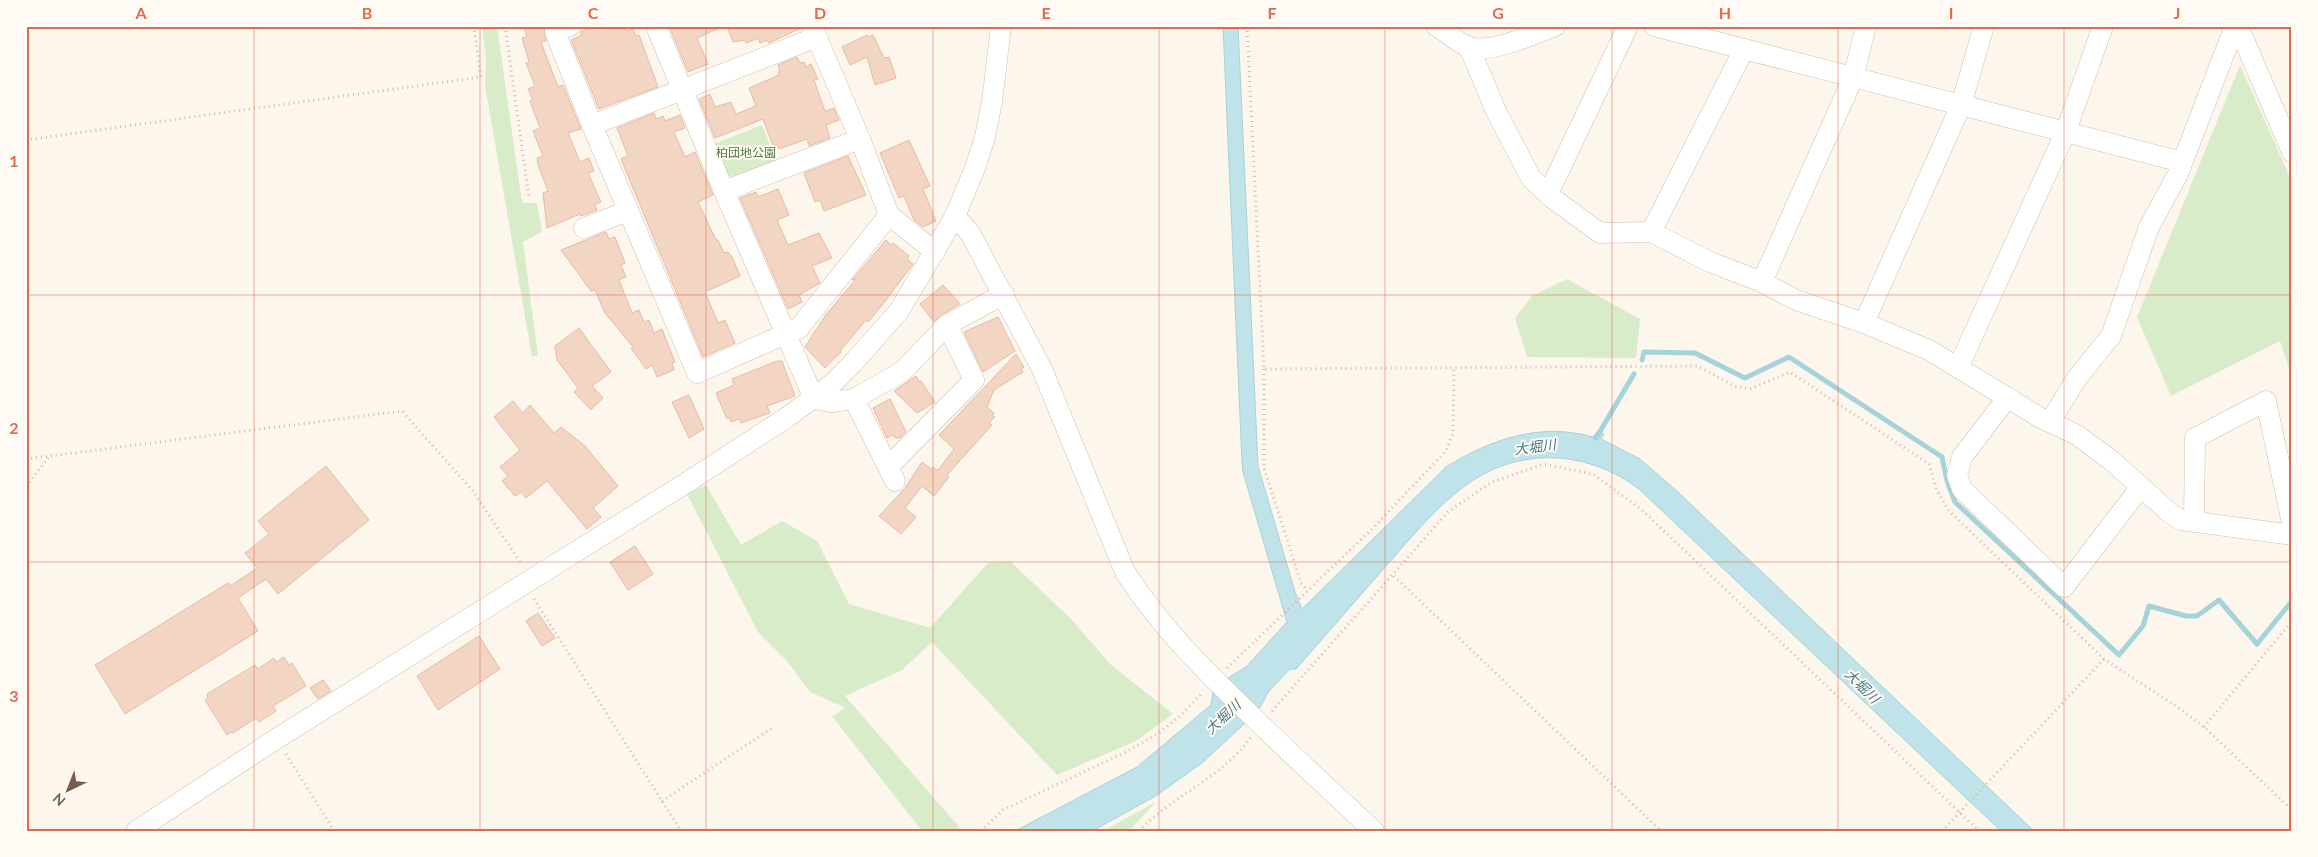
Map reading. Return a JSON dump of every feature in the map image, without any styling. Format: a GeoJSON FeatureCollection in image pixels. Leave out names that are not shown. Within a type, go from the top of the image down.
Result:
{"type":"FeatureCollection","features":[{"type":"Feature","properties":{"kind":"street"},"geometry":{"type":"LineString","coordinates":[[570,26],[555,32],[696,373],[798,328],[889,215]]}},
{"type":"Feature","properties":{"kind":"street"},"geometry":{"type":"LineString","coordinates":[[656,26],[724,191],[814,399]]}},
{"type":"Feature","properties":{"kind":"street"},"geometry":{"type":"LineString","coordinates":[[136,831],[276,739],[686,483],[814,399],[853,363],[899,311],[935,252],[954,216],[975,168],[985,137],[993,93],[1001,26]]}},
{"type":"Feature","properties":{"kind":"street"},"geometry":{"type":"LineString","coordinates":[[1436,26],[1469,47],[1481,49],[1496,47],[1556,26]]}},
{"type":"Feature","properties":{"kind":"street"},"geometry":{"type":"LineString","coordinates":[[1548,194],[1628,26]]}},
{"type":"Feature","properties":{"kind":"street"},"geometry":{"type":"LineString","coordinates":[[1654,26],[2182,162]]}},
{"type":"Feature","properties":{"kind":"street"},"geometry":{"type":"LineString","coordinates":[[1762,282],[1852,78],[1866,26]]}},
{"type":"Feature","properties":{"kind":"street"},"geometry":{"type":"LineString","coordinates":[[1864,323],[1961,105],[1984,26]]}},
{"type":"Feature","properties":{"kind":"street"},"geometry":{"type":"LineString","coordinates":[[1958,368],[2066,131],[2103,26]]}},
{"type":"Feature","properties":{"kind":"street"},"geometry":{"type":"LineString","coordinates":[[2050,422],[2077,378],[2111,336],[2149,228],[2182,162],[2235,26]]}},
{"type":"Feature","properties":{"kind":"street"},"geometry":{"type":"LineString","coordinates":[[2238,26],[2292,152]]}},
{"type":"Feature","properties":{"kind":"street"},"geometry":{"type":"LineString","coordinates":[[592,125],[682,89],[814,32],[860,139],[889,215],[935,252]]}},
{"type":"Feature","properties":{"kind":"street"},"geometry":{"type":"LineString","coordinates":[[1469,47],[1496,111],[1531,178],[1548,194],[1600,234],[1651,232],[1710,262],[1762,282],[1796,300],[1864,323],[1929,350],[2050,422],[2077,435],[2112,461],[2170,514],[2181,520],[2292,535]]}},
{"type":"Feature","properties":{"kind":"street"},"geometry":{"type":"LineString","coordinates":[[1651,232],[1744,49]]}},
{"type":"Feature","properties":{"kind":"street"},"geometry":{"type":"LineString","coordinates":[[724,191],[860,139]]}},
{"type":"Feature","properties":{"kind":"street"},"geometry":{"type":"LineString","coordinates":[[584,228],[628,211]]}},
{"type":"Feature","properties":{"kind":"street"},"geometry":{"type":"LineString","coordinates":[[954,216],[970,233],[1004,294],[1042,369],[1125,572],[1142,598],[1177,642],[1216,682],[1374,831]]}},
{"type":"Feature","properties":{"kind":"street"},"geometry":{"type":"LineString","coordinates":[[814,399],[831,402],[854,399],[904,371],[947,325],[1004,294]]}},
{"type":"Feature","properties":{"kind":"street"},"geometry":{"type":"LineString","coordinates":[[854,399],[892,474],[974,380],[947,325]]}},
{"type":"Feature","properties":{"kind":"street"},"geometry":{"type":"LineString","coordinates":[[2008,397],[1962,457],[1957,475],[1962,489],[2064,587],[2140,488]]}},
{"type":"Feature","properties":{"kind":"street"},"geometry":{"type":"LineString","coordinates":[[2194,522],[2195,438],[2266,401],[2292,523]]}},
{"type":"Feature","properties":{"kind":"path"},"geometry":{"type":"LineString","coordinates":[[26,140],[480,76],[474,26]]}},
{"type":"Feature","properties":{"kind":"path"},"geometry":{"type":"LineString","coordinates":[[505,26],[529,198]]}},
{"type":"Feature","properties":{"kind":"path"},"geometry":{"type":"LineString","coordinates":[[1247,26],[1264,369],[1264,468],[1300,583],[1307,590]]}},
{"type":"Feature","properties":{"kind":"path"},"geometry":{"type":"LineString","coordinates":[[1264,369],[1454,366],[1698,366],[1734,386],[1750,389],[1790,372],[1929,464],[1937,491],[1949,511],[2047,605],[2104,659],[2173,704],[2204,727],[2292,810]]}},
{"type":"Feature","properties":{"kind":"path"},"geometry":{"type":"LineString","coordinates":[[981,831],[1003,810],[1126,752],[1159,733],[1216,682],[1283,613],[1372,529],[1446,451],[1453,433],[1454,366]]}},
{"type":"Feature","properties":{"kind":"path"},"geometry":{"type":"LineString","coordinates":[[26,459],[402,411],[473,491],[681,831]]}},
{"type":"Feature","properties":{"kind":"path"},"geometry":{"type":"LineString","coordinates":[[26,486],[49,457]]}},
{"type":"Feature","properties":{"kind":"path"},"geometry":{"type":"LineString","coordinates":[[1139,831],[1220,770],[1243,749],[1258,722],[1394,576],[1448,512],[1492,482],[1544,464],[1594,474],[1642,510],[1979,831]]}},
{"type":"Feature","properties":{"kind":"path"},"geometry":{"type":"LineString","coordinates":[[1394,576],[1661,831]]}},
{"type":"Feature","properties":{"kind":"path"},"geometry":{"type":"LineString","coordinates":[[2047,605],[2052,600]]}},
{"type":"Feature","properties":{"kind":"path"},"geometry":{"type":"LineString","coordinates":[[2204,727],[2292,621]]}},
{"type":"Feature","properties":{"kind":"path"},"geometry":{"type":"LineString","coordinates":[[1942,831],[2104,659]]}},
{"type":"Feature","properties":{"kind":"path"},"geometry":{"type":"LineString","coordinates":[[662,801],[772,728]]}},
{"type":"Feature","properties":{"kind":"path"},"geometry":{"type":"LineString","coordinates":[[276,739],[334,831]]}},
{"type":"Feature","properties":{"kind":"green space"},"geometry":{"type":"Polygon","coordinates":[[[482,26],[497,26],[522,203],[537,203],[542,232],[523,242],[538,355],[532,357],[485,85],[486,60],[482,26]]]}},
{"type":"Feature","properties":{"kind":"green space"},"geometry":{"type":"Polygon","coordinates":[[[2240,65],[2292,182],[2292,377],[2280,341],[2171,396],[2137,317],[2240,65]]]}},
{"type":"Feature","properties":{"kind":"green space","name":"柏団地公園"},"geometry":{"type":"Polygon","coordinates":[[[762,125],[777,162],[736,179],[725,173],[714,144],[762,125]]]}},
{"type":"Feature","properties":{"kind":"green space"},"geometry":{"type":"Polygon","coordinates":[[[1567,279],[1640,319],[1636,358],[1527,357],[1515,318],[1532,296],[1567,279]]]}},
{"type":"Feature","properties":{"kind":"green space"},"geometry":{"type":"Polygon","coordinates":[[[706,485],[741,545],[782,521],[817,541],[849,604],[930,628],[988,563],[1010,561],[1072,620],[1110,664],[1173,714],[1136,741],[1057,775],[932,642],[902,670],[845,696],[960,828],[955,831],[922,831],[832,716],[846,708],[810,692],[787,661],[758,632],[687,494],[706,485]]]}},
{"type":"Feature","properties":{"kind":"green space"},"geometry":{"type":"Polygon","coordinates":[[[1156,802],[1129,831],[1103,831],[1156,802]]]}},
{"type":"Feature","properties":{"kind":"water","name":"大堀川"},"geometry":{"type":"Polygon","coordinates":[[[1223,26],[1238,26],[1258,466],[1295,592],[1302,609],[1446,467],[1463,457],[1499,441],[1517,436],[1554,431],[1593,437],[1597,432],[1604,434],[1601,439],[1640,459],[1679,493],[2034,831],[2001,831],[1639,489],[1619,476],[1599,467],[1555,458],[1511,463],[1490,471],[1469,483],[1446,501],[1415,533],[1296,669],[1290,669],[1269,691],[1258,711],[1202,763],[1154,797],[1092,831],[1015,831],[1137,767],[1211,705],[1213,692],[1219,694],[1228,678],[1246,667],[1287,622],[1243,472],[1223,26]]]}},
{"type":"Feature","properties":{"kind":"building"},"geometry":{"type":"Polygon","coordinates":[[[524,26],[544,26],[546,41],[541,42],[558,87],[563,85],[581,129],[568,133],[580,162],[589,158],[594,171],[588,173],[601,202],[595,205],[597,210],[581,216],[580,214],[547,228],[543,193],[548,191],[537,158],[543,156],[533,131],[540,128],[530,101],[533,100],[528,89],[535,86],[526,63],[529,62],[522,38],[527,37],[524,26]]]}},
{"type":"Feature","properties":{"kind":"building"},"geometry":{"type":"Polygon","coordinates":[[[594,26],[624,26],[626,31],[633,29],[636,36],[639,35],[658,87],[599,109],[571,40],[582,35],[580,32],[594,26]]]}},
{"type":"Feature","properties":{"kind":"building"},"geometry":{"type":"Polygon","coordinates":[[[669,26],[724,26],[697,38],[708,64],[688,72],[669,26]]]}},
{"type":"Feature","properties":{"kind":"building"},"geometry":{"type":"Polygon","coordinates":[[[727,26],[800,26],[801,28],[769,43],[767,40],[760,43],[758,38],[746,43],[745,40],[733,42],[727,26]]]}},
{"type":"Feature","properties":{"kind":"building"},"geometry":{"type":"Polygon","coordinates":[[[867,35],[868,37],[873,35],[884,58],[889,57],[896,78],[875,85],[867,57],[850,65],[842,47],[867,35]]]}},
{"type":"Feature","properties":{"kind":"building"},"geometry":{"type":"Polygon","coordinates":[[[797,57],[800,63],[804,62],[806,67],[811,64],[818,79],[814,80],[825,111],[834,108],[839,120],[826,125],[830,138],[809,146],[807,139],[779,149],[777,144],[773,146],[763,119],[715,138],[699,99],[710,94],[715,107],[731,102],[736,114],[756,106],[749,88],[779,75],[778,65],[797,57]]]}},
{"type":"Feature","properties":{"kind":"building"},"geometry":{"type":"Polygon","coordinates":[[[654,113],[656,119],[663,116],[665,121],[680,115],[685,128],[674,132],[685,157],[695,152],[713,195],[698,202],[716,240],[718,240],[724,253],[728,252],[732,257],[740,276],[705,292],[718,323],[725,320],[735,343],[703,357],[621,159],[628,156],[617,128],[654,113]]]}},
{"type":"Feature","properties":{"kind":"building"},"geometry":{"type":"Polygon","coordinates":[[[909,140],[930,186],[923,189],[936,221],[923,227],[914,220],[904,196],[899,198],[880,153],[909,140]]]}},
{"type":"Feature","properties":{"kind":"building"},"geometry":{"type":"Polygon","coordinates":[[[848,156],[866,195],[824,211],[820,200],[815,202],[804,173],[848,156]]]}},
{"type":"Feature","properties":{"kind":"building"},"geometry":{"type":"Polygon","coordinates":[[[778,189],[789,215],[777,220],[788,245],[819,233],[832,258],[812,266],[820,283],[799,295],[802,302],[788,309],[740,198],[756,192],[758,197],[778,189]]]}},
{"type":"Feature","properties":{"kind":"building"},"geometry":{"type":"Polygon","coordinates":[[[606,232],[609,239],[615,237],[625,263],[621,265],[626,277],[619,280],[632,313],[639,310],[644,322],[649,320],[654,333],[662,329],[675,362],[672,363],[674,370],[657,377],[652,365],[646,369],[631,348],[633,347],[605,313],[595,290],[591,291],[561,250],[606,232]]]}},
{"type":"Feature","properties":{"kind":"building"},"geometry":{"type":"Polygon","coordinates":[[[886,240],[891,245],[893,243],[909,256],[907,259],[913,264],[868,322],[866,320],[841,352],[825,368],[805,347],[825,316],[856,279],[852,280],[886,240]]]}},
{"type":"Feature","properties":{"kind":"building"},"geometry":{"type":"Polygon","coordinates":[[[943,285],[960,304],[941,315],[934,322],[920,304],[943,285]]]}},
{"type":"Feature","properties":{"kind":"building"},"geometry":{"type":"Polygon","coordinates":[[[998,317],[1015,351],[983,372],[964,332],[998,317]]]}},
{"type":"Feature","properties":{"kind":"building"},"geometry":{"type":"Polygon","coordinates":[[[579,328],[611,372],[592,386],[603,398],[591,410],[574,392],[578,388],[557,360],[555,346],[579,328]]]}},
{"type":"Feature","properties":{"kind":"building"},"geometry":{"type":"Polygon","coordinates":[[[1016,354],[1024,367],[1021,369],[1023,372],[994,390],[987,407],[994,413],[992,415],[995,417],[989,423],[992,425],[947,475],[949,477],[934,496],[922,486],[905,508],[916,517],[901,534],[879,516],[905,488],[922,462],[931,469],[933,467],[936,470],[939,469],[954,449],[939,435],[1016,354]]]}},
{"type":"Feature","properties":{"kind":"building"},"geometry":{"type":"Polygon","coordinates":[[[777,361],[782,361],[795,396],[767,406],[770,413],[741,423],[739,419],[731,422],[730,418],[727,419],[716,393],[734,385],[732,379],[777,361]]]}},
{"type":"Feature","properties":{"kind":"building"},"geometry":{"type":"Polygon","coordinates":[[[916,376],[935,402],[917,413],[894,391],[916,376]]]}},
{"type":"Feature","properties":{"kind":"building"},"geometry":{"type":"Polygon","coordinates":[[[689,395],[704,429],[689,438],[672,402],[689,395]]]}},
{"type":"Feature","properties":{"kind":"building"},"geometry":{"type":"Polygon","coordinates":[[[890,399],[906,432],[900,438],[895,438],[893,435],[887,438],[873,408],[890,399]]]}},
{"type":"Feature","properties":{"kind":"building"},"geometry":{"type":"Polygon","coordinates":[[[513,401],[523,413],[530,405],[554,433],[561,427],[585,446],[618,486],[593,508],[601,517],[587,529],[547,481],[526,498],[521,492],[515,496],[502,481],[508,476],[500,467],[520,450],[494,417],[513,401]]]}},
{"type":"Feature","properties":{"kind":"building"},"geometry":{"type":"Polygon","coordinates":[[[326,466],[369,520],[278,594],[266,579],[238,598],[258,631],[125,714],[95,665],[228,583],[230,586],[257,568],[245,553],[269,534],[258,521],[326,466]]]}},
{"type":"Feature","properties":{"kind":"building"},"geometry":{"type":"Polygon","coordinates":[[[635,546],[653,574],[628,590],[610,562],[635,546]]]}},
{"type":"Feature","properties":{"kind":"building"},"geometry":{"type":"Polygon","coordinates":[[[538,613],[555,638],[542,646],[526,621],[538,613]]]}},
{"type":"Feature","properties":{"kind":"building"},"geometry":{"type":"Polygon","coordinates":[[[479,636],[500,669],[438,710],[417,676],[479,636]]]}},
{"type":"Feature","properties":{"kind":"building"},"geometry":{"type":"Polygon","coordinates":[[[284,657],[289,665],[292,663],[306,686],[273,706],[276,711],[259,722],[256,718],[227,735],[205,700],[208,698],[207,694],[255,665],[258,669],[274,658],[276,662],[284,657]]]}},
{"type":"Feature","properties":{"kind":"building"},"geometry":{"type":"Polygon","coordinates":[[[323,680],[331,691],[318,699],[310,688],[323,680]]]}},
{"type":"Feature","properties":{"kind":"waterway"},"geometry":{"type":"LineString","coordinates":[[1642,360],[1644,352],[1695,353],[1745,378],[1789,357],[1942,457],[1947,481],[1955,502],[2119,655],[2143,626],[2149,606],[2186,616],[2197,616],[2219,600],[2257,644],[2292,601]]}},
{"type":"Feature","properties":{"kind":"waterway"},"geometry":{"type":"LineString","coordinates":[[1596,438],[1634,374]]}}]}
